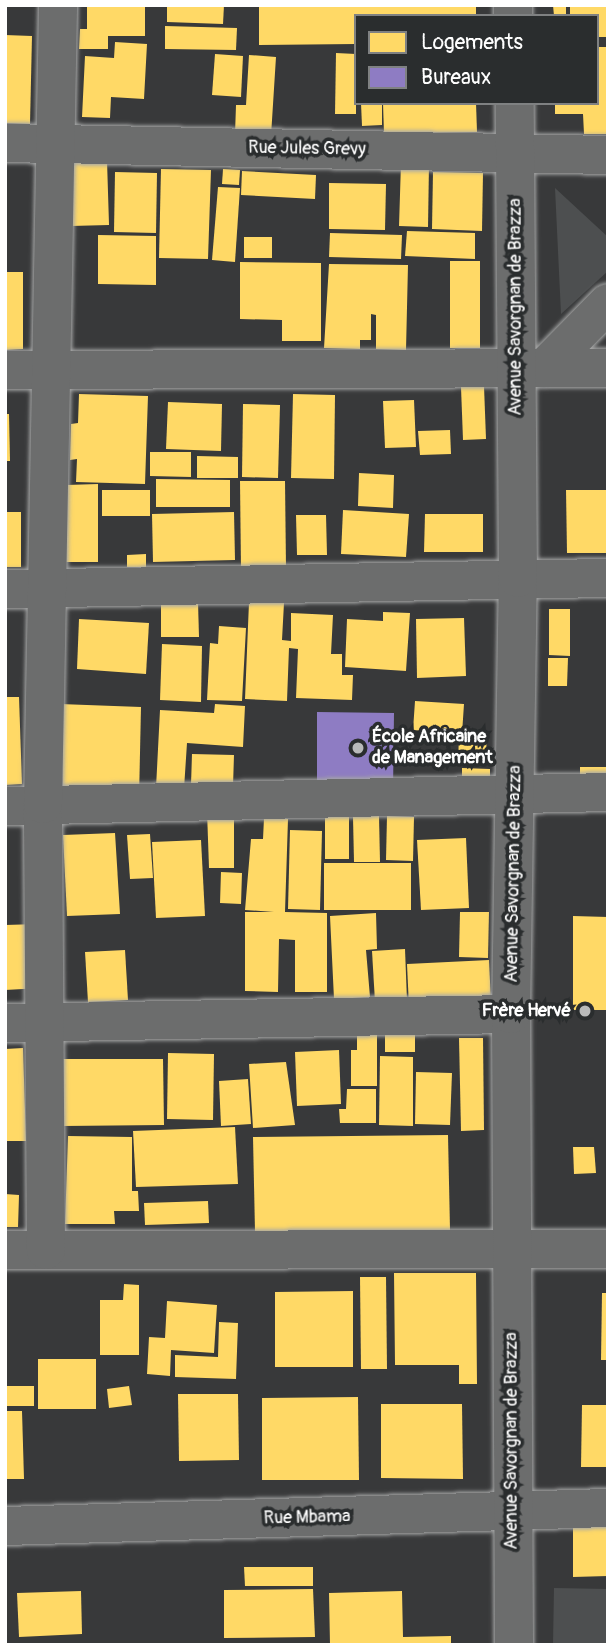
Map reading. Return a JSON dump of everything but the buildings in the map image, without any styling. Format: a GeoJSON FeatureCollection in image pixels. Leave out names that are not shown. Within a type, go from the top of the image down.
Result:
{"type":"FeatureCollection","features":[{"type":"Feature","properties":{"kind":"street"},"geometry":{"type":"LineString","coordinates":[[46,1250],[43,804],[58,5]]}},
{"type":"Feature","properties":{"kind":"street","name":"Avenue Savorgnan de Brazza"},"geometry":{"type":"LineString","coordinates":[[514,1645],[511,1013],[518,578],[530,368],[515,105]]}},
{"type":"Feature","properties":{"kind":"street","name":"Rue Jules Grevy"},"geometry":{"type":"LineString","coordinates":[[5,143],[516,153],[599,164]]}},
{"type":"Feature","properties":{"kind":"street"},"geometry":{"type":"LineString","coordinates":[[530,368],[608,303]]}},
{"type":"Feature","properties":{"kind":"street"},"geometry":{"type":"LineString","coordinates":[[5,370],[608,368]]}},
{"type":"Feature","properties":{"kind":"street"},"geometry":{"type":"LineString","coordinates":[[5,589],[608,578]]}},
{"type":"Feature","properties":{"kind":"street"},"geometry":{"type":"LineString","coordinates":[[5,806],[515,792],[608,792]]}},
{"type":"Feature","properties":{"kind":"street"},"geometry":{"type":"LineString","coordinates":[[5,1023],[511,1013]]}},
{"type":"Feature","properties":{"kind":"street"},"geometry":{"type":"LineString","coordinates":[[5,1250],[608,1249]]}},
{"type":"Feature","properties":{"kind":"street","name":"Rue Mbama"},"geometry":{"type":"LineString","coordinates":[[5,1526],[512,1513],[608,1508]]}},
{"type":"Feature","properties":{"kind":"shaded area"},"geometry":{"type":"Polygon","coordinates":[[[555,188],[608,237],[608,271],[561,314],[555,188]]]}},
{"type":"Feature","properties":{"kind":"shaded area"},"geometry":{"type":"Polygon","coordinates":[[[554,1588],[608,1589],[608,1645],[553,1645],[554,1588]]]}},
{"type":"Feature","properties":{"kind":"place","name":"École Africaine de Management"},"geometry":{"type":"Point","coordinates":[358,748]}},
{"type":"Feature","properties":{"kind":"place","name":"Frère Hervé"},"geometry":{"type":"Point","coordinates":[585,1011]}}]}
